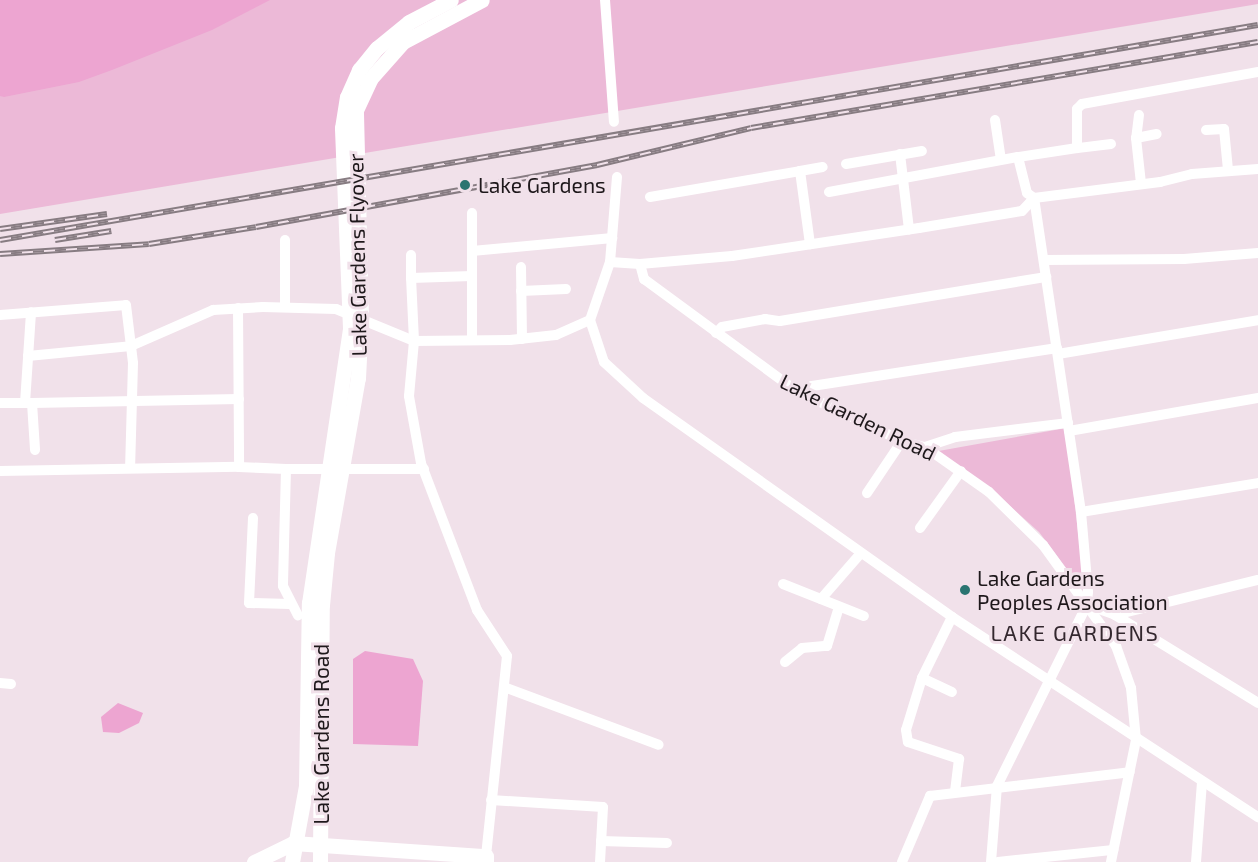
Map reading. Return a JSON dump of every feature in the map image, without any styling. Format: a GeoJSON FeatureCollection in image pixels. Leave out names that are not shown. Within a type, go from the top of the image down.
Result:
{"type":"FeatureCollection","features":[{"type":"Feature","properties":{"kind":"main road","name":"Lake Gardens Flyover"},"geometry":{"type":"LineString","coordinates":[[316,604],[350,328],[342,128],[347,97],[359,70],[377,48],[409,22],[451,0]]}},
{"type":"Feature","properties":{"kind":"main road","name":"Lake Gardens Flyover"},"geometry":{"type":"LineString","coordinates":[[328,511],[358,378],[361,318],[356,110],[370,78],[403,42],[482,0]]}},
{"type":"Feature","properties":{"kind":"main road","name":"Lake Gardens Road"},"geometry":{"type":"LineString","coordinates":[[254,862],[293,843],[307,776],[316,604]]}},
{"type":"Feature","properties":{"kind":"main road","name":"Lake Gardens Road"},"geometry":{"type":"LineString","coordinates":[[316,604],[320,862]]}},
{"type":"Feature","properties":{"kind":"main road"},"geometry":{"type":"LineString","coordinates":[[292,862],[293,843],[486,859]]}},
{"type":"Feature","properties":{"kind":"street"},"geometry":{"type":"LineString","coordinates":[[605,0],[614,122]]}},
{"type":"Feature","properties":{"kind":"street"},"geometry":{"type":"LineString","coordinates":[[1077,148],[1077,109],[1082,104],[1258,72]]}},
{"type":"Feature","properties":{"kind":"street"},"geometry":{"type":"LineString","coordinates":[[1139,115],[1136,138],[1141,183]]}},
{"type":"Feature","properties":{"kind":"street"},"geometry":{"type":"LineString","coordinates":[[995,120],[1001,159]]}},
{"type":"Feature","properties":{"kind":"street"},"geometry":{"type":"LineString","coordinates":[[1206,130],[1224,129],[1228,170]]}},
{"type":"Feature","properties":{"kind":"street"},"geometry":{"type":"LineString","coordinates":[[1136,138],[1157,134]]}},
{"type":"Feature","properties":{"kind":"street"},"geometry":{"type":"LineString","coordinates":[[829,192],[903,180],[1001,159],[1111,144]]}},
{"type":"Feature","properties":{"kind":"street"},"geometry":{"type":"LineString","coordinates":[[846,164],[922,151]]}},
{"type":"Feature","properties":{"kind":"street"},"geometry":{"type":"LineString","coordinates":[[900,153],[909,230]]}},
{"type":"Feature","properties":{"kind":"street"},"geometry":{"type":"LineString","coordinates":[[991,862],[997,786],[1087,605],[1082,512],[1044,260],[1034,198],[1027,193],[1018,157]]}},
{"type":"Feature","properties":{"kind":"street"},"geometry":{"type":"LineString","coordinates":[[650,197],[822,167]]}},
{"type":"Feature","properties":{"kind":"street"},"geometry":{"type":"LineString","coordinates":[[610,262],[640,264],[732,256],[1022,211],[1034,198],[1228,170],[1258,169]]}},
{"type":"Feature","properties":{"kind":"street"},"geometry":{"type":"LineString","coordinates":[[800,171],[810,244]]}},
{"type":"Feature","properties":{"kind":"street"},"geometry":{"type":"LineString","coordinates":[[617,177],[610,262],[590,320],[604,362],[643,399],[952,617],[1049,684],[1258,817]]}},
{"type":"Feature","properties":{"kind":"street"},"geometry":{"type":"LineString","coordinates":[[472,213],[472,340]]}},
{"type":"Feature","properties":{"kind":"street"},"geometry":{"type":"LineString","coordinates":[[472,251],[612,238]]}},
{"type":"Feature","properties":{"kind":"street"},"geometry":{"type":"LineString","coordinates":[[285,240],[285,307]]}},
{"type":"Feature","properties":{"kind":"street"},"geometry":{"type":"LineString","coordinates":[[1044,260],[1185,259],[1258,253]]}},
{"type":"Feature","properties":{"kind":"street"},"geometry":{"type":"LineString","coordinates":[[411,255],[414,340],[409,396],[424,469],[477,610],[507,656],[486,859]]}},
{"type":"Feature","properties":{"kind":"street","name":"Lake Garden Road"},"geometry":{"type":"LineString","coordinates":[[640,264],[644,279],[799,392],[902,441],[925,447],[961,471],[1043,545],[1116,646],[1131,688],[1136,740]]}},
{"type":"Feature","properties":{"kind":"street"},"geometry":{"type":"LineString","coordinates":[[521,267],[522,339]]}},
{"type":"Feature","properties":{"kind":"street"},"geometry":{"type":"LineString","coordinates":[[411,278],[472,276]]}},
{"type":"Feature","properties":{"kind":"street"},"geometry":{"type":"LineString","coordinates":[[716,333],[722,327],[765,319],[780,321],[1046,277]]}},
{"type":"Feature","properties":{"kind":"street"},"geometry":{"type":"LineString","coordinates":[[521,291],[566,289]]}},
{"type":"Feature","properties":{"kind":"street"},"geometry":{"type":"LineString","coordinates":[[0,315],[126,305],[131,346],[133,402],[130,468]]}},
{"type":"Feature","properties":{"kind":"street"},"geometry":{"type":"LineString","coordinates":[[28,356],[131,346],[213,309],[285,307],[336,309],[414,340],[522,339],[556,336],[590,320]]}},
{"type":"Feature","properties":{"kind":"street"},"geometry":{"type":"LineString","coordinates":[[238,308],[239,468]]}},
{"type":"Feature","properties":{"kind":"street"},"geometry":{"type":"LineString","coordinates":[[31,312],[28,403],[35,450]]}},
{"type":"Feature","properties":{"kind":"street"},"geometry":{"type":"LineString","coordinates":[[799,392],[812,386],[1258,320]]}},
{"type":"Feature","properties":{"kind":"street"},"geometry":{"type":"LineString","coordinates":[[925,447],[955,437],[1069,427],[1258,398]]}},
{"type":"Feature","properties":{"kind":"street"},"geometry":{"type":"LineString","coordinates":[[0,404],[239,399]]}},
{"type":"Feature","properties":{"kind":"street"},"geometry":{"type":"LineString","coordinates":[[867,494],[902,441]]}},
{"type":"Feature","properties":{"kind":"street"},"geometry":{"type":"LineString","coordinates":[[0,471],[130,468],[424,469]]}},
{"type":"Feature","properties":{"kind":"street"},"geometry":{"type":"LineString","coordinates":[[286,469],[283,575],[290,604],[298,615]]}},
{"type":"Feature","properties":{"kind":"street"},"geometry":{"type":"LineString","coordinates":[[920,528],[961,471]]}},
{"type":"Feature","properties":{"kind":"street"},"geometry":{"type":"LineString","coordinates":[[1082,512],[1258,483]]}},
{"type":"Feature","properties":{"kind":"street"},"geometry":{"type":"LineString","coordinates":[[253,518],[249,603],[290,604]]}},
{"type":"Feature","properties":{"kind":"street"},"geometry":{"type":"LineString","coordinates":[[821,599],[861,553]]}},
{"type":"Feature","properties":{"kind":"street"},"geometry":{"type":"LineString","coordinates":[[1115,615],[1258,580]]}},
{"type":"Feature","properties":{"kind":"street"},"geometry":{"type":"LineString","coordinates":[[783,584],[864,616]]}},
{"type":"Feature","properties":{"kind":"street"},"geometry":{"type":"LineString","coordinates":[[1087,605],[1115,615],[1258,703]]}},
{"type":"Feature","properties":{"kind":"street"},"geometry":{"type":"LineString","coordinates":[[785,662],[802,648],[827,646],[839,607]]}},
{"type":"Feature","properties":{"kind":"street"},"geometry":{"type":"LineString","coordinates":[[952,617],[922,678],[906,730],[908,742],[959,759],[954,792]]}},
{"type":"Feature","properties":{"kind":"street"},"geometry":{"type":"LineString","coordinates":[[922,678],[952,692]]}},
{"type":"Feature","properties":{"kind":"street"},"geometry":{"type":"LineString","coordinates":[[504,687],[659,745]]}},
{"type":"Feature","properties":{"kind":"street"},"geometry":{"type":"LineString","coordinates":[[1111,862],[1136,740]]}},
{"type":"Feature","properties":{"kind":"street"},"geometry":{"type":"LineString","coordinates":[[902,862],[930,796],[997,786],[1130,772]]}},
{"type":"Feature","properties":{"kind":"street"},"geometry":{"type":"LineString","coordinates":[[1196,862],[1203,783]]}},
{"type":"Feature","properties":{"kind":"street"},"geometry":{"type":"LineString","coordinates":[[491,800],[603,807],[600,862]]}},
{"type":"Feature","properties":{"kind":"street"},"geometry":{"type":"LineString","coordinates":[[601,841],[667,843]]}},
{"type":"Feature","properties":{"kind":"street"},"geometry":{"type":"LineString","coordinates":[[998,862],[1113,850]]}},
{"type":"Feature","properties":{"kind":"shaded area"},"geometry":{"type":"Polygon","coordinates":[[[0,0],[1258,0],[1258,4],[0,214],[0,0]]]}},
{"type":"Feature","properties":{"kind":"shaded area"},"geometry":{"type":"Polygon","coordinates":[[[0,0],[270,0],[212,30],[112,70],[79,82],[4,97],[0,96],[0,0]]]}},
{"type":"Feature","properties":{"kind":"shaded area"},"geometry":{"type":"Polygon","coordinates":[[[1066,428],[1085,593],[1039,532],[991,489],[933,452],[1066,428]]]}},
{"type":"Feature","properties":{"kind":"shaded area"},"geometry":{"type":"Polygon","coordinates":[[[365,651],[413,659],[423,681],[418,746],[353,744],[353,659],[365,651]]]}},
{"type":"Feature","properties":{"kind":"shaded area"},"geometry":{"type":"Polygon","coordinates":[[[118,703],[143,713],[139,723],[119,733],[103,732],[101,717],[118,703]]]}},
{"type":"Feature","properties":{"kind":"railway"},"geometry":{"type":"LineString","coordinates":[[0,240],[1258,25]]}},
{"type":"Feature","properties":{"kind":"railway"},"geometry":{"type":"LineString","coordinates":[[0,254],[149,244],[256,227],[597,165],[751,128],[1258,42]]}},
{"type":"Feature","properties":{"kind":"railway"},"geometry":{"type":"LineString","coordinates":[[0,229],[107,214]]}},
{"type":"Feature","properties":{"kind":"railway"},"geometry":{"type":"LineString","coordinates":[[55,240],[111,231]]}},
{"type":"Feature","properties":{"kind":"place","name":"Lake Gardens"},"geometry":{"type":"Point","coordinates":[465,185]}},
{"type":"Feature","properties":{"kind":"place","name":"Lake Gardens Peoples Association"},"geometry":{"type":"Point","coordinates":[965,590]}},
{"type":"Feature","properties":{"kind":"district","name":"LAKE GARDENS"},"geometry":{"type":"Point","coordinates":[1075,633]}}]}
